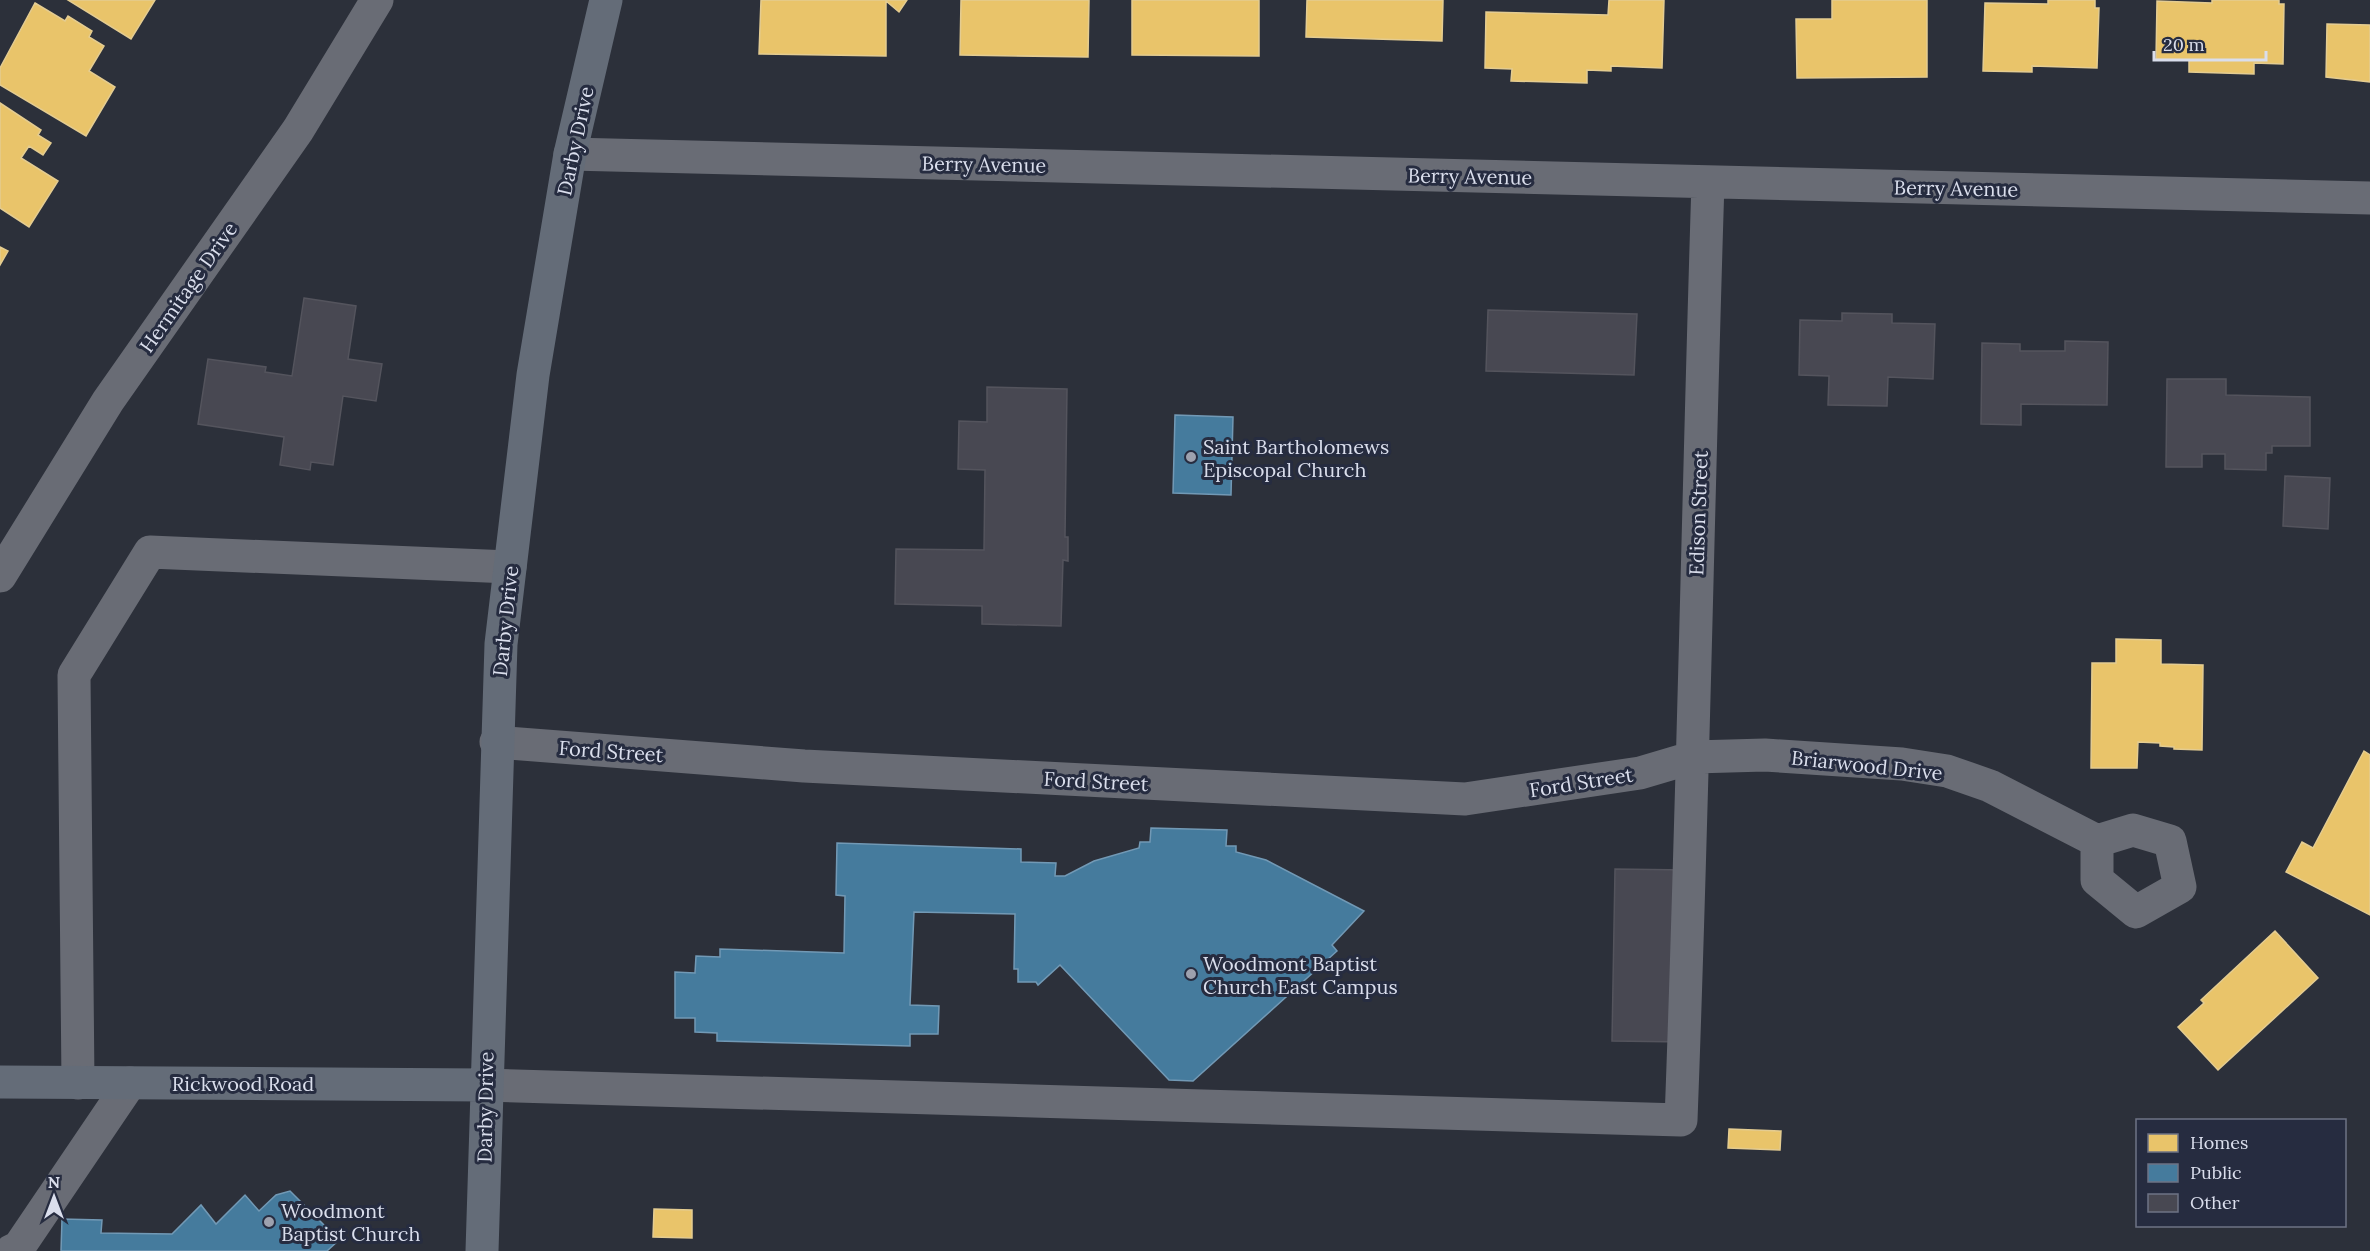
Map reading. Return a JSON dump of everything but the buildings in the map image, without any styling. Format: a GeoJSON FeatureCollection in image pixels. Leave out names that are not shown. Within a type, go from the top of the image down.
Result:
{"type":"FeatureCollection","features":[{"type":"Feature","properties":{"kind":"main road","name":"Darby Drive"},"geometry":{"type":"LineString","coordinates":[[482,1251],[485,1085],[501,644],[533,375],[570,154],[606,0]]}},
{"type":"Feature","properties":{"kind":"main road","name":"Rickwood Road"},"geometry":{"type":"LineString","coordinates":[[0,1082],[485,1085]]}},
{"type":"Feature","properties":{"kind":"street","name":"Hermitage Drive"},"geometry":{"type":"LineString","coordinates":[[0,576],[108,401],[298,130],[377,0]]}},
{"type":"Feature","properties":{"kind":"street","name":"Berry Avenue"},"geometry":{"type":"LineString","coordinates":[[570,154],[2370,198]]}},
{"type":"Feature","properties":{"kind":"street","name":"Edison Street"},"geometry":{"type":"LineString","coordinates":[[485,1085],[1681,1120],[1694,757],[1694,635],[1708,182]]}},
{"type":"Feature","properties":{"kind":"street"},"geometry":{"type":"LineString","coordinates":[[78,1083],[74,675],[150,552],[510,567]]}},
{"type":"Feature","properties":{"kind":"street","name":"Ford Street"},"geometry":{"type":"LineString","coordinates":[[496,742],[804,766],[1465,799],[1640,773],[1694,757]]}},
{"type":"Feature","properties":{"kind":"street","name":"Briarwood Drive"},"geometry":{"type":"LineString","coordinates":[[1694,757],[1765,754],[1902,764],[1947,771],[1990,786],[2097,842]]}},
{"type":"Feature","properties":{"kind":"street"},"geometry":{"type":"LineString","coordinates":[[11,1251],[19,1247],[130,1083]]}},
{"type":"Feature","properties":{"kind":"place","name":"Saint Bartholomews Episcopal Church"},"geometry":{"type":"Point","coordinates":[1191,457]}},
{"type":"Feature","properties":{"kind":"place","name":"Woodmont Baptist Church East Campus"},"geometry":{"type":"Point","coordinates":[1191,974]}},
{"type":"Feature","properties":{"kind":"place","name":"Woodmont Baptist Church"},"geometry":{"type":"Point","coordinates":[269,1222]}}]}
